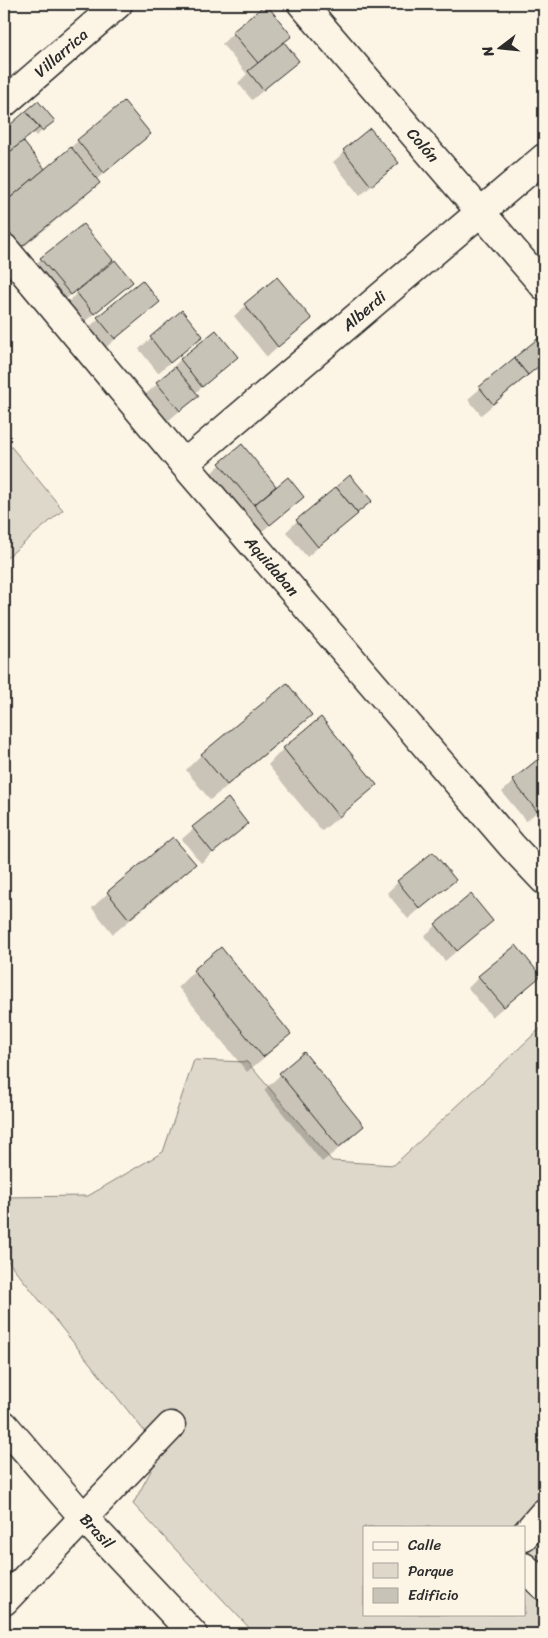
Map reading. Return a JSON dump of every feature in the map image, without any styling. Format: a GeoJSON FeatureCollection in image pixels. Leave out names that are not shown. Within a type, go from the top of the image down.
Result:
{"type":"FeatureCollection","features":[{"type":"Feature","properties":{"kind":"street","name":"Villarrica"},"geometry":{"type":"LineString","coordinates":[[4,103],[118,4]]}},
{"type":"Feature","properties":{"kind":"street","name":"Colón"},"geometry":{"type":"LineString","coordinates":[[302,4],[544,286]]}},
{"type":"Feature","properties":{"kind":"street","name":"Alberdi"},"geometry":{"type":"LineString","coordinates":[[184,464],[544,158]]}},
{"type":"Feature","properties":{"kind":"street","name":"Aquidaban"},"geometry":{"type":"LineString","coordinates":[[4,248],[184,464],[512,846],[544,880]]}},
{"type":"Feature","properties":{"kind":"street","name":"Brasil"},"geometry":{"type":"LineString","coordinates":[[4,1425],[84,1518],[193,1634]]}},
{"type":"Feature","properties":{"kind":"street"},"geometry":{"type":"LineString","coordinates":[[4,1601],[171,1426]]}},
{"type":"Feature","properties":{"kind":"street"},"geometry":{"type":"LineString","coordinates":[[526,1534],[544,1513]]}},
{"type":"Feature","properties":{"kind":"street"},"geometry":{"type":"LineString","coordinates":[[526,1569],[544,1586]]}},
{"type":"Feature","properties":{"kind":"green space"},"geometry":{"type":"Polygon","coordinates":[[[4,438],[63,510],[4,560],[4,438]]]}},
{"type":"Feature","properties":{"kind":"green space"},"geometry":{"type":"Polygon","coordinates":[[[544,1025],[544,1634],[255,1634],[133,1504],[161,1452],[4,1256],[4,1197],[88,1196],[163,1152],[194,1060],[247,1062],[332,1161],[394,1165],[544,1025]]]}},
{"type":"Feature","properties":{"kind":"building"},"geometry":{"type":"Polygon","coordinates":[[[266,4],[292,36],[258,63],[232,32],[266,4]]]}},
{"type":"Feature","properties":{"kind":"building"},"geometry":{"type":"Polygon","coordinates":[[[284,42],[299,61],[263,90],[248,71],[284,42]]]}},
{"type":"Feature","properties":{"kind":"building"},"geometry":{"type":"Polygon","coordinates":[[[38,101],[55,121],[42,131],[26,111],[38,101]]]}},
{"type":"Feature","properties":{"kind":"building"},"geometry":{"type":"Polygon","coordinates":[[[124,101],[151,134],[104,173],[77,140],[124,101]]]}},
{"type":"Feature","properties":{"kind":"building"},"geometry":{"type":"Polygon","coordinates":[[[26,111],[39,128],[4,157],[4,130],[26,111]]]}},
{"type":"Feature","properties":{"kind":"building"},"geometry":{"type":"Polygon","coordinates":[[[370,128],[399,163],[371,186],[343,150],[370,128]]]}},
{"type":"Feature","properties":{"kind":"building"},"geometry":{"type":"Polygon","coordinates":[[[23,141],[45,169],[4,203],[4,157],[23,141]]]}},
{"type":"Feature","properties":{"kind":"building"},"geometry":{"type":"Polygon","coordinates":[[[71,147],[100,183],[20,248],[4,228],[4,203],[71,147]]]}},
{"type":"Feature","properties":{"kind":"building"},"geometry":{"type":"Polygon","coordinates":[[[83,224],[113,260],[71,295],[40,258],[83,224]]]}},
{"type":"Feature","properties":{"kind":"building"},"geometry":{"type":"Polygon","coordinates":[[[115,260],[133,282],[94,314],[76,292],[115,260]]]}},
{"type":"Feature","properties":{"kind":"building"},"geometry":{"type":"Polygon","coordinates":[[[277,277],[312,319],[278,347],[244,304],[277,277]]]}},
{"type":"Feature","properties":{"kind":"building"},"geometry":{"type":"Polygon","coordinates":[[[142,280],[160,302],[115,339],[97,317],[142,280]]]}},
{"type":"Feature","properties":{"kind":"building"},"geometry":{"type":"Polygon","coordinates":[[[182,310],[203,336],[170,363],[150,337],[182,310]]]}},
{"type":"Feature","properties":{"kind":"building"},"geometry":{"type":"Polygon","coordinates":[[[216,330],[238,357],[202,387],[180,359],[216,330]]]}},
{"type":"Feature","properties":{"kind":"building"},"geometry":{"type":"Polygon","coordinates":[[[541,336],[544,340],[544,362],[528,375],[514,358],[541,336]]]}},
{"type":"Feature","properties":{"kind":"building"},"geometry":{"type":"Polygon","coordinates":[[[514,358],[528,375],[493,404],[479,387],[514,358]]]}},
{"type":"Feature","properties":{"kind":"building"},"geometry":{"type":"Polygon","coordinates":[[[175,367],[199,396],[180,411],[156,382],[175,367]]]}},
{"type":"Feature","properties":{"kind":"building"},"geometry":{"type":"Polygon","coordinates":[[[242,444],[276,486],[254,505],[219,463],[242,444]]]}},
{"type":"Feature","properties":{"kind":"building"},"geometry":{"type":"Polygon","coordinates":[[[350,475],[372,501],[357,513],[336,487],[350,475]]]}},
{"type":"Feature","properties":{"kind":"building"},"geometry":{"type":"Polygon","coordinates":[[[288,477],[304,497],[270,525],[254,505],[288,477]]]}},
{"type":"Feature","properties":{"kind":"building"},"geometry":{"type":"Polygon","coordinates":[[[336,487],[358,514],[318,547],[296,520],[336,487]]]}},
{"type":"Feature","properties":{"kind":"building"},"geometry":{"type":"Polygon","coordinates":[[[287,683],[312,715],[227,785],[201,754],[287,683]]]}},
{"type":"Feature","properties":{"kind":"building"},"geometry":{"type":"Polygon","coordinates":[[[321,717],[377,785],[339,817],[283,748],[321,717]]]}},
{"type":"Feature","properties":{"kind":"building"},"geometry":{"type":"Polygon","coordinates":[[[537,760],[544,768],[544,805],[537,811],[512,780],[537,760]]]}},
{"type":"Feature","properties":{"kind":"building"},"geometry":{"type":"Polygon","coordinates":[[[228,798],[248,824],[213,853],[192,827],[228,798]]]}},
{"type":"Feature","properties":{"kind":"building"},"geometry":{"type":"Polygon","coordinates":[[[173,837],[196,864],[129,919],[107,892],[173,837]]]}},
{"type":"Feature","properties":{"kind":"building"},"geometry":{"type":"Polygon","coordinates":[[[433,852],[456,880],[420,909],[397,881],[433,852]]]}},
{"type":"Feature","properties":{"kind":"building"},"geometry":{"type":"Polygon","coordinates":[[[471,894],[493,921],[457,951],[435,924],[471,894]]]}},
{"type":"Feature","properties":{"kind":"building"},"geometry":{"type":"Polygon","coordinates":[[[516,945],[541,976],[504,1007],[478,976],[516,945]]]}},
{"type":"Feature","properties":{"kind":"building"},"geometry":{"type":"Polygon","coordinates":[[[221,947],[291,1034],[263,1057],[193,970],[221,947]]]}},
{"type":"Feature","properties":{"kind":"building"},"geometry":{"type":"Polygon","coordinates":[[[304,1052],[364,1126],[339,1147],[279,1073],[304,1052]]]}}]}
